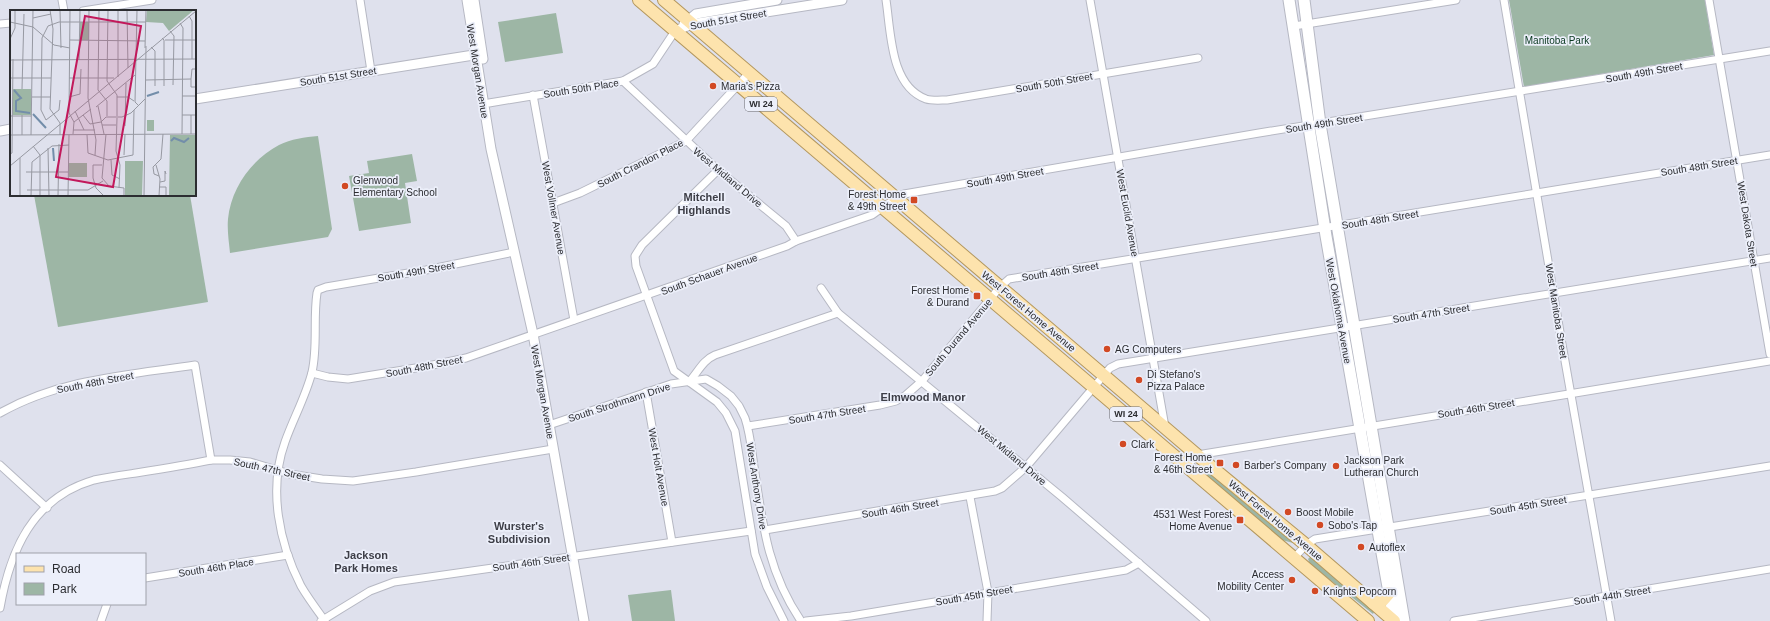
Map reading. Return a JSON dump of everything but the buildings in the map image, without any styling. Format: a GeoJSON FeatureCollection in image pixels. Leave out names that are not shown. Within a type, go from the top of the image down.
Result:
{"type":"FeatureCollection","features":[{"type":"Feature","properties":{"kind":"main road","name":"West Forest Home Avenue"},"geometry":{"type":"LineString","coordinates":[[639,0],[883,208],[995,293],[1099,381],[1187,466],[1368,621]]}},
{"type":"Feature","properties":{"kind":"main road","name":"West Forest Home Avenue"},"geometry":{"type":"LineString","coordinates":[[664,0],[896,198],[995,293]]}},
{"type":"Feature","properties":{"kind":"main road","name":"West Oklahoma Avenue"},"geometry":{"type":"LineString","coordinates":[[1289,0],[1324,228],[1394,621]]}},
{"type":"Feature","properties":{"kind":"main road","name":"West Oklahoma Avenue"},"geometry":{"type":"LineString","coordinates":[[1304,3],[1309,24],[1320,124],[1404,621]]}},
{"type":"Feature","properties":{"kind":"main road","name":"West Forest Home Avenue"},"geometry":{"type":"LineString","coordinates":[[1099,381],[1166,427],[1197,455],[1306,544],[1394,621]]}},
{"type":"Feature","properties":{"kind":"main road"},"geometry":{"type":"LineString","coordinates":[[1373,603],[1382,601],[1389,593]]}},
{"type":"Feature","properties":{"kind":"street"},"geometry":{"type":"LineString","coordinates":[[62,0],[64,10]]}},
{"type":"Feature","properties":{"kind":"street"},"geometry":{"type":"LineString","coordinates":[[89,10],[152,0]]}},
{"type":"Feature","properties":{"kind":"street"},"geometry":{"type":"LineString","coordinates":[[360,0],[371,71]]}},
{"type":"Feature","properties":{"kind":"street","name":"West Morgan Avenue"},"geometry":{"type":"LineString","coordinates":[[467,0],[489,103],[496,165]]}},
{"type":"Feature","properties":{"kind":"street","name":"West Morgan Avenue"},"geometry":{"type":"LineString","coordinates":[[474,0],[491,149],[496,165],[533,334],[584,621]]}},
{"type":"Feature","properties":{"kind":"street","name":"South 51st Street"},"geometry":{"type":"LineString","coordinates":[[675,31],[690,22],[696,14],[778,0]]}},
{"type":"Feature","properties":{"kind":"street","name":"South 51st Street"},"geometry":{"type":"LineString","coordinates":[[690,22],[842,0]]}},
{"type":"Feature","properties":{"kind":"street","name":"South 50th Street"},"geometry":{"type":"LineString","coordinates":[[886,0],[895,60],[901,77],[912,92],[927,100],[947,100],[1198,58]]}},
{"type":"Feature","properties":{"kind":"street","name":"West Euclid Avenue"},"geometry":{"type":"LineString","coordinates":[[1090,0],[1166,427]]}},
{"type":"Feature","properties":{"kind":"street"},"geometry":{"type":"LineString","coordinates":[[1294,26],[1456,0]]}},
{"type":"Feature","properties":{"kind":"street","name":"West Manitoba Street"},"geometry":{"type":"LineString","coordinates":[[1504,0],[1570,394],[1611,621]]}},
{"type":"Feature","properties":{"kind":"street","name":"West Dakota Street"},"geometry":{"type":"LineString","coordinates":[[1709,0],[1738,160],[1770,354]]}},
{"type":"Feature","properties":{"kind":"street"},"geometry":{"type":"LineString","coordinates":[[0,24],[10,23]]}},
{"type":"Feature","properties":{"kind":"street","name":"South 50th Place"},"geometry":{"type":"LineString","coordinates":[[489,103],[623,81],[653,64],[675,31]]}},
{"type":"Feature","properties":{"kind":"street","name":"South 49th Street"},"geometry":{"type":"LineString","coordinates":[[883,208],[904,194],[1118,157],[1770,51]]}},
{"type":"Feature","properties":{"kind":"street","name":"South 51st Street"},"geometry":{"type":"LineString","coordinates":[[196,99],[479,54]]}},
{"type":"Feature","properties":{"kind":"street","name":"South Crandon Place"},"geometry":{"type":"LineString","coordinates":[[553,203],[580,193],[686,140],[750,72]]}},
{"type":"Feature","properties":{"kind":"street","name":"West Midland Drive"},"geometry":{"type":"LineString","coordinates":[[623,81],[718,170],[786,226],[796,241]]}},
{"type":"Feature","properties":{"kind":"street","name":"West Vollmer Avenue"},"geometry":{"type":"LineString","coordinates":[[533,95],[574,320]]}},
{"type":"Feature","properties":{"kind":"street"},"geometry":{"type":"LineString","coordinates":[[0,131],[10,129]]}},
{"type":"Feature","properties":{"kind":"street","name":"South 48th Street"},"geometry":{"type":"LineString","coordinates":[[995,293],[1008,279],[1770,155]]}},
{"type":"Feature","properties":{"kind":"street","name":"West Anthony Drive"},"geometry":{"type":"LineString","coordinates":[[718,170],[642,245],[635,256],[636,266],[674,371],[717,402],[731,421],[735,431],[750,531],[755,554],[763,578],[784,621]]}},
{"type":"Feature","properties":{"kind":"street","name":"South Schauer Avenue"},"geometry":{"type":"LineString","coordinates":[[533,334],[647,296],[787,246],[796,241],[872,215],[883,208]]}},
{"type":"Feature","properties":{"kind":"street","name":"South 49th Street"},"geometry":{"type":"LineString","coordinates":[[312,373],[316,340],[316,299],[318,290],[326,287],[426,270],[514,252]]}},
{"type":"Feature","properties":{"kind":"street","name":"South 47th Street"},"geometry":{"type":"LineString","coordinates":[[1026,467],[1110,368],[1118,364],[1770,258]]}},
{"type":"Feature","properties":{"kind":"street","name":"West Midland Drive"},"geometry":{"type":"LineString","coordinates":[[820,288],[838,313],[1026,467],[1206,621]]}},
{"type":"Feature","properties":{"kind":"street","name":"South Durand Avenue"},"geometry":{"type":"LineString","coordinates":[[922,381],[995,293]]}},
{"type":"Feature","properties":{"kind":"street"},"geometry":{"type":"LineString","coordinates":[[689,382],[698,372],[705,360],[715,355],[838,313]]}},
{"type":"Feature","properties":{"kind":"street","name":"South 48th Street"},"geometry":{"type":"LineString","coordinates":[[312,373],[328,377],[348,379],[413,369],[466,358],[533,334]]}},
{"type":"Feature","properties":{"kind":"street","name":"South 46th Street"},"geometry":{"type":"LineString","coordinates":[[1197,455],[1371,425],[1770,361]]}},
{"type":"Feature","properties":{"kind":"street","name":"South 48th Street"},"geometry":{"type":"LineString","coordinates":[[0,412],[38,394],[69,385],[195,365],[211,460]]}},
{"type":"Feature","properties":{"kind":"street"},"geometry":{"type":"LineString","coordinates":[[312,373],[284,443],[277,470],[279,516],[288,555],[302,588],[323,620]]}},
{"type":"Feature","properties":{"kind":"street","name":"West Anthony Drive"},"geometry":{"type":"LineString","coordinates":[[689,382],[706,379],[718,386],[739,406],[748,426],[765,530],[776,573],[789,601],[801,621]]}},
{"type":"Feature","properties":{"kind":"street","name":"South 47th Street"},"geometry":{"type":"LineString","coordinates":[[748,426],[890,403],[906,395],[922,381]]}},
{"type":"Feature","properties":{"kind":"street","name":"South Strothmann Drive"},"geometry":{"type":"LineString","coordinates":[[549,425],[671,384],[689,382]]}},
{"type":"Feature","properties":{"kind":"street","name":"West Holt Avenue"},"geometry":{"type":"LineString","coordinates":[[646,392],[672,542]]}},
{"type":"Feature","properties":{"kind":"street","name":"South 47th Street"},"geometry":{"type":"LineString","coordinates":[[0,608],[5,581],[14,552],[25,532],[46,508],[69,492],[93,480],[211,460],[230,460],[250,462],[290,474],[322,479],[353,481],[553,449]]}},
{"type":"Feature","properties":{"kind":"street"},"geometry":{"type":"LineString","coordinates":[[1187,466],[1197,455]]}},
{"type":"Feature","properties":{"kind":"street"},"geometry":{"type":"LineString","coordinates":[[0,465],[46,508]]}},
{"type":"Feature","properties":{"kind":"street","name":"South 45th Street"},"geometry":{"type":"LineString","coordinates":[[1294,558],[1306,544],[1315,539],[1770,466]]}},
{"type":"Feature","properties":{"kind":"street","name":"South 46th Street"},"geometry":{"type":"LineString","coordinates":[[765,530],[987,494],[1002,488],[1026,467]]}},
{"type":"Feature","properties":{"kind":"street"},"geometry":{"type":"LineString","coordinates":[[970,497],[988,592],[986,621]]}},
{"type":"Feature","properties":{"kind":"street","name":"South 46th Street"},"geometry":{"type":"LineString","coordinates":[[323,620],[370,591],[394,582],[750,531]]}},
{"type":"Feature","properties":{"kind":"street","name":"South 46th Place"},"geometry":{"type":"LineString","coordinates":[[146,578],[288,555]]}},
{"type":"Feature","properties":{"kind":"street","name":"South 45th Street"},"geometry":{"type":"LineString","coordinates":[[806,621],[851,616],[1126,570],[1139,564]]}},
{"type":"Feature","properties":{"kind":"street","name":"South 44th Street"},"geometry":{"type":"LineString","coordinates":[[1454,621],[1770,568]]}},
{"type":"Feature","properties":{"kind":"street"},"geometry":{"type":"LineString","coordinates":[[101,621],[108,605]]}},
{"type":"Feature","properties":{"kind":"green space","name":"Manitoba Park"},"geometry":{"type":"Polygon","coordinates":[[[1509,0],[1705,0],[1714,55],[1524,87],[1509,0]]]}},
{"type":"Feature","properties":{"kind":"green space"},"geometry":{"type":"Polygon","coordinates":[[[556,13],[563,53],[505,62],[498,22],[556,13]]]}},
{"type":"Feature","properties":{"kind":"green space"},"geometry":{"type":"Polygon","coordinates":[[[318,136],[332,229],[328,237],[230,253],[228,219],[230,207],[233,196],[244,176],[260,158],[279,145],[288,141],[318,136]]]}},
{"type":"Feature","properties":{"kind":"green space"},"geometry":{"type":"Polygon","coordinates":[[[412,154],[417,181],[405,183],[411,223],[359,231],[349,176],[369,173],[367,161],[412,154]]]}},
{"type":"Feature","properties":{"kind":"green space"},"geometry":{"type":"Polygon","coordinates":[[[34,196],[190,196],[208,302],[58,327],[34,196]]]}},
{"type":"Feature","properties":{"kind":"green space"},"geometry":{"type":"Polygon","coordinates":[[[1206,471],[1293,543],[1282,540],[1207,476],[1204,473],[1206,471]]]}},
{"type":"Feature","properties":{"kind":"green space"},"geometry":{"type":"Polygon","coordinates":[[[1311,556],[1374,612],[1373,614],[1310,564],[1308,559],[1311,556]]]}},
{"type":"Feature","properties":{"kind":"green space"},"geometry":{"type":"Polygon","coordinates":[[[671,590],[675,621],[632,621],[628,595],[671,590]]]}},
{"type":"Feature","properties":{"kind":"place","name":"Maria's Pizza"},"geometry":{"type":"Point","coordinates":[713,86]}},
{"type":"Feature","properties":{"kind":"place","name":"Glenwood Elementary School"},"geometry":{"type":"Point","coordinates":[345,186]}},
{"type":"Feature","properties":{"kind":"place","name":"Forest Home & 49th Street"},"geometry":{"type":"Point","coordinates":[914,200]}},
{"type":"Feature","properties":{"kind":"place","name":"Forest Home & Durand"},"geometry":{"type":"Point","coordinates":[977,296]}},
{"type":"Feature","properties":{"kind":"place","name":"AG Computers"},"geometry":{"type":"Point","coordinates":[1107,349]}},
{"type":"Feature","properties":{"kind":"place","name":"Di Stefano's Pizza Palace"},"geometry":{"type":"Point","coordinates":[1139,380]}},
{"type":"Feature","properties":{"kind":"place","name":"Clark"},"geometry":{"type":"Point","coordinates":[1123,444]}},
{"type":"Feature","properties":{"kind":"place","name":"Forest Home & 46th Street"},"geometry":{"type":"Point","coordinates":[1220,463]}},
{"type":"Feature","properties":{"kind":"place","name":"Barber's Company"},"geometry":{"type":"Point","coordinates":[1236,465]}},
{"type":"Feature","properties":{"kind":"place","name":"Jackson Park Lutheran Church"},"geometry":{"type":"Point","coordinates":[1336,466]}},
{"type":"Feature","properties":{"kind":"place","name":"Boost Mobile"},"geometry":{"type":"Point","coordinates":[1288,512]}},
{"type":"Feature","properties":{"kind":"place","name":"4531 West Forest Home Avenue"},"geometry":{"type":"Point","coordinates":[1240,520]}},
{"type":"Feature","properties":{"kind":"place","name":"Sobo's Tap"},"geometry":{"type":"Point","coordinates":[1320,525]}},
{"type":"Feature","properties":{"kind":"place","name":"Autoflex"},"geometry":{"type":"Point","coordinates":[1361,547]}},
{"type":"Feature","properties":{"kind":"place","name":"Access Mobility Center"},"geometry":{"type":"Point","coordinates":[1292,580]}},
{"type":"Feature","properties":{"kind":"place","name":"Knights Popcorn"},"geometry":{"type":"Point","coordinates":[1315,591]}},
{"type":"Feature","properties":{"kind":"district","name":"Mitchell Highlands"},"geometry":{"type":"Point","coordinates":[704,203]}},
{"type":"Feature","properties":{"kind":"district","name":"Elmwood Manor"},"geometry":{"type":"Point","coordinates":[923,397]}},
{"type":"Feature","properties":{"kind":"district","name":"Wurster's Subdivision"},"geometry":{"type":"Point","coordinates":[519,532]}},
{"type":"Feature","properties":{"kind":"district","name":"Jackson Park Homes"},"geometry":{"type":"Point","coordinates":[366,561]}}]}
